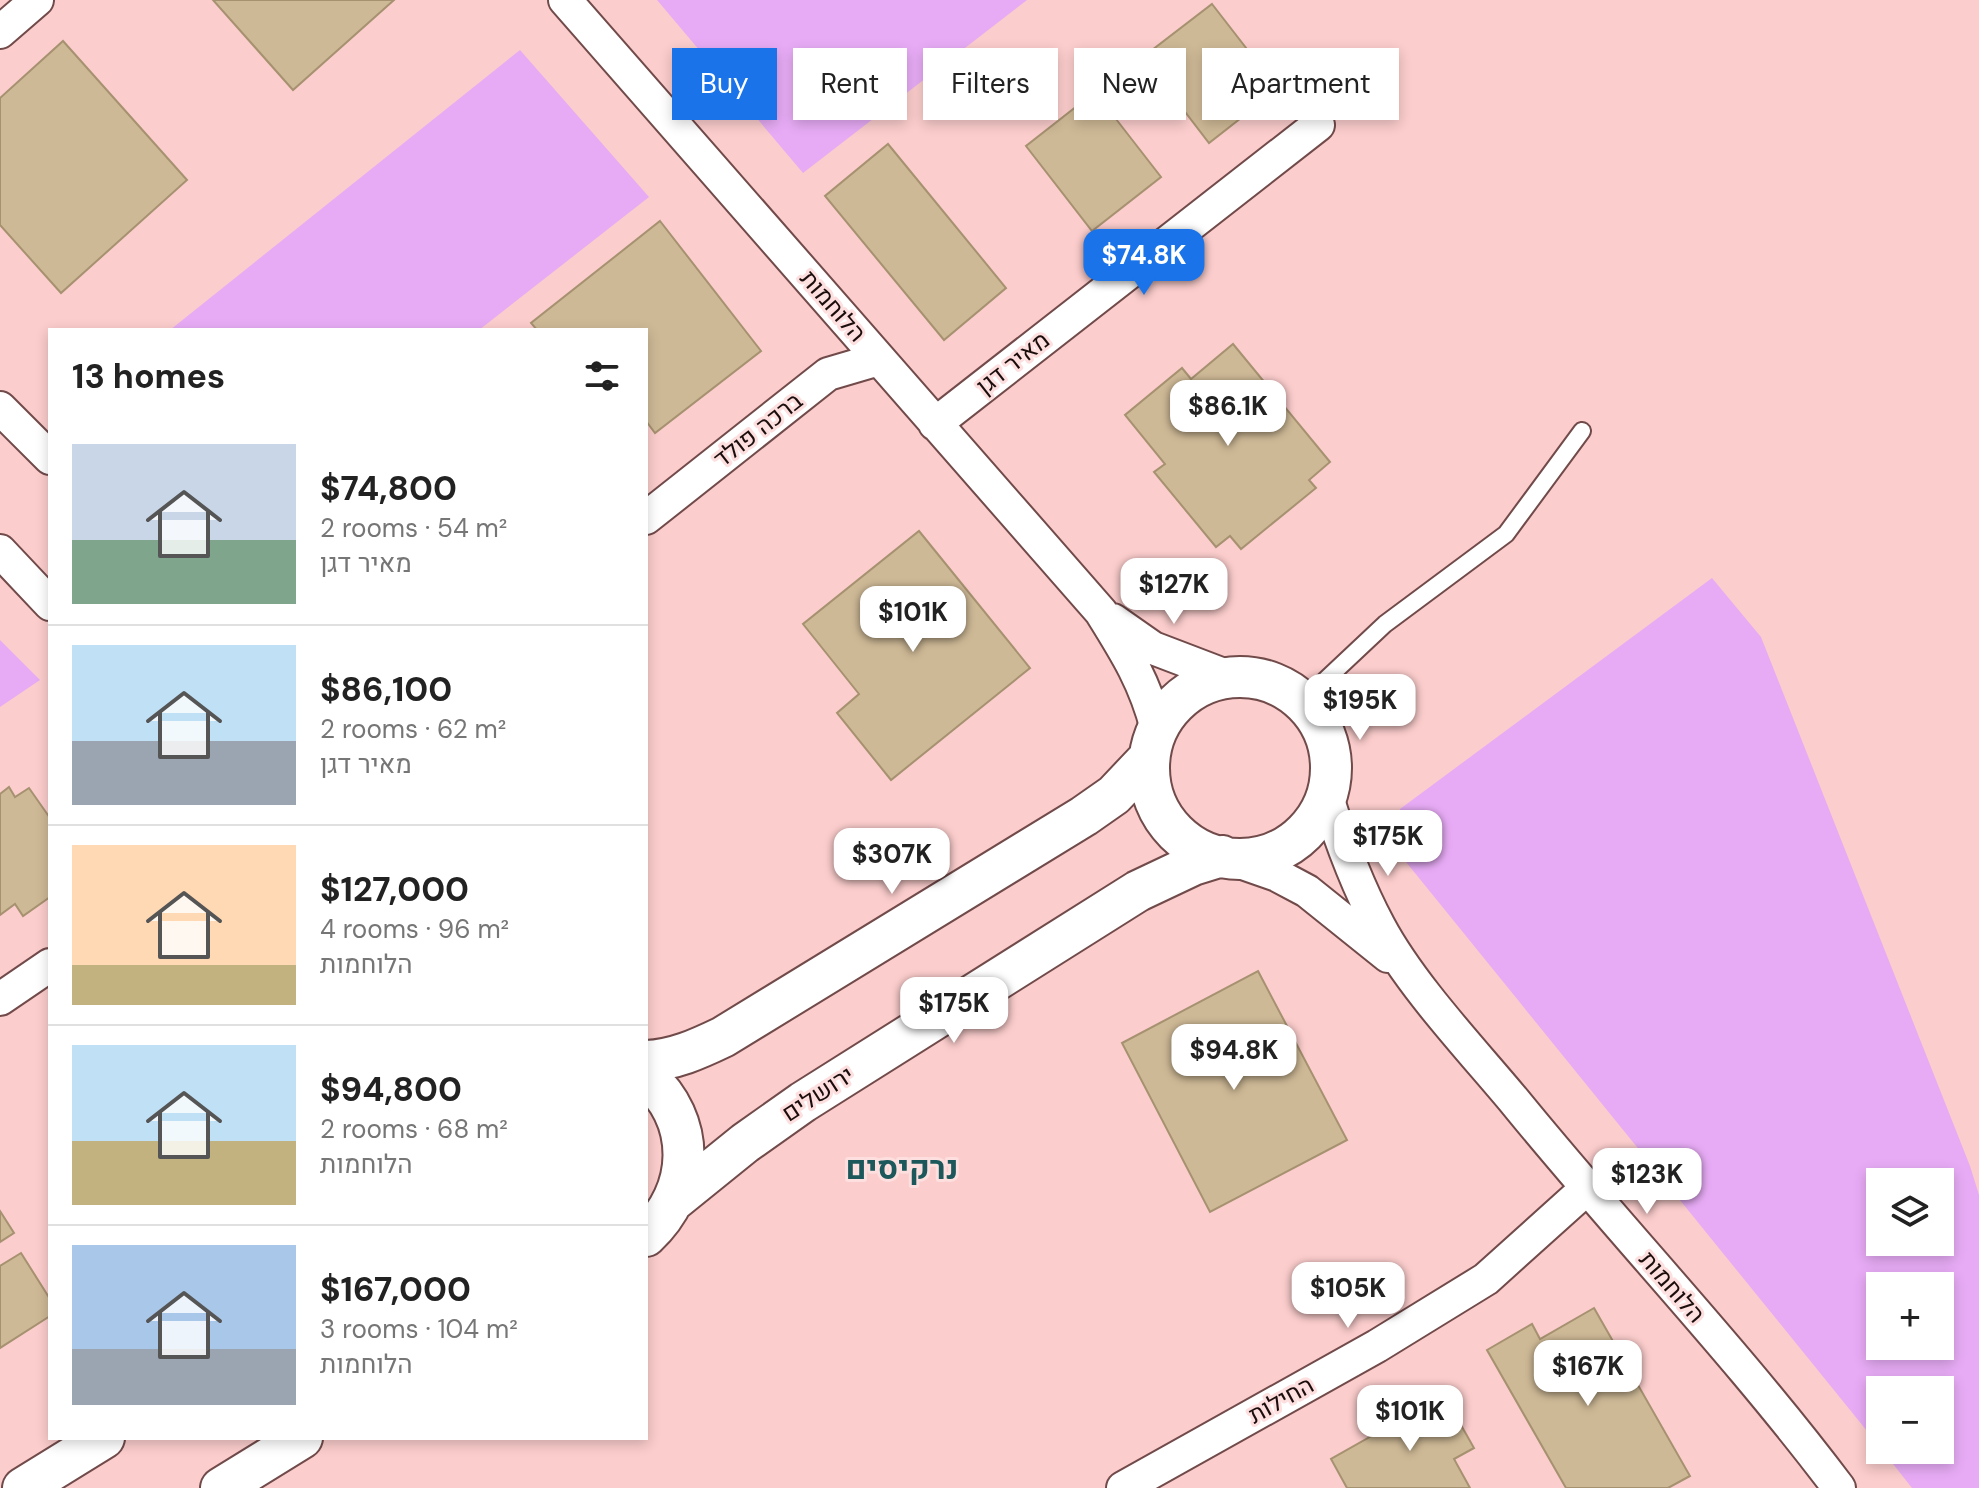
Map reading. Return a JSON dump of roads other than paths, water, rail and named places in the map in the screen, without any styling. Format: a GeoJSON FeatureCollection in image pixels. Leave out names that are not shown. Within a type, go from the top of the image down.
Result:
{"type":"FeatureCollection","features":[{"type":"Feature","properties":{"kind":"street"},"geometry":{"type":"LineString","coordinates":[[0,32],[37,0]]}},
{"type":"Feature","properties":{"kind":"street","name":"הלוחמות"},"geometry":{"type":"LineString","coordinates":[[565,0],[1101,612],[1132,661],[1149,697],[1153,744]]}},
{"type":"Feature","properties":{"kind":"street","name":"מאיר דגן"},"geometry":{"type":"LineString","coordinates":[[935,424],[1318,125]]}},
{"type":"Feature","properties":{"kind":"street","name":"ברכה פולד"},"geometry":{"type":"LineString","coordinates":[[648,516],[828,374],[879,359]]}},
{"type":"Feature","properties":{"kind":"street"},"geometry":{"type":"LineString","coordinates":[[0,408],[48,456]]}},
{"type":"Feature","properties":{"kind":"street"},"geometry":{"type":"LineString","coordinates":[[0,551],[48,602]]}},
{"type":"Feature","properties":{"kind":"street","name":"הלוחמות"},"geometry":{"type":"LineString","coordinates":[[1101,612],[1153,648],[1229,677]]}},
{"type":"Feature","properties":{"kind":"street"},"geometry":{"type":"LineString","coordinates":[[648,1061],[664,1060],[690,1052],[723,1037],[1084,816],[1114,795],[1153,744],[1175,704],[1200,686],[1229,677],[1260,678],[1288,690],[1302,702],[1311,710],[1326,737],[1332,767],[1327,797],[1313,823],[1291,844],[1264,856],[1228,858],[1205,853],[1180,838],[1161,815],[1150,788],[1153,744]]}},
{"type":"Feature","properties":{"kind":"street","name":"הלוחמות"},"geometry":{"type":"LineString","coordinates":[[1327,797],[1352,868],[1380,928],[1412,976],[1586,1189],[1808,1446],[1839,1488]]}},
{"type":"Feature","properties":{"kind":"street","name":"הלוחמות"},"geometry":{"type":"LineString","coordinates":[[1228,858],[1277,875],[1307,891],[1412,976]]}},
{"type":"Feature","properties":{"kind":"street","name":"ירושלים"},"geometry":{"type":"LineString","coordinates":[[672,1202],[745,1143],[803,1102],[1111,908],[1193,865],[1228,858]]}},
{"type":"Feature","properties":{"kind":"street"},"geometry":{"type":"LineString","coordinates":[[0,999],[48,966]]}},
{"type":"Feature","properties":{"kind":"street"},"geometry":{"type":"LineString","coordinates":[[648,1078],[661,1089],[678,1119],[684,1155],[679,1190],[663,1220],[648,1234]]}},
{"type":"Feature","properties":{"kind":"street","name":"החילות"},"geometry":{"type":"LineString","coordinates":[[1123,1488],[1377,1346],[1486,1279],[1586,1189]]}},
{"type":"Feature","properties":{"kind":"street"},"geometry":{"type":"LineString","coordinates":[[23,1488],[101,1440]]}},
{"type":"Feature","properties":{"kind":"street"},"geometry":{"type":"LineString","coordinates":[[221,1488],[299,1440]]}},
{"type":"Feature","properties":{"kind":"lane"},"geometry":{"type":"LineString","coordinates":[[1302,702],[1385,624],[1506,534],[1582,431]]}},
{"type":"Feature","properties":{"kind":"district","name":"נרקיסים"},"geometry":{"type":"Point","coordinates":[902,1168]}}]}
